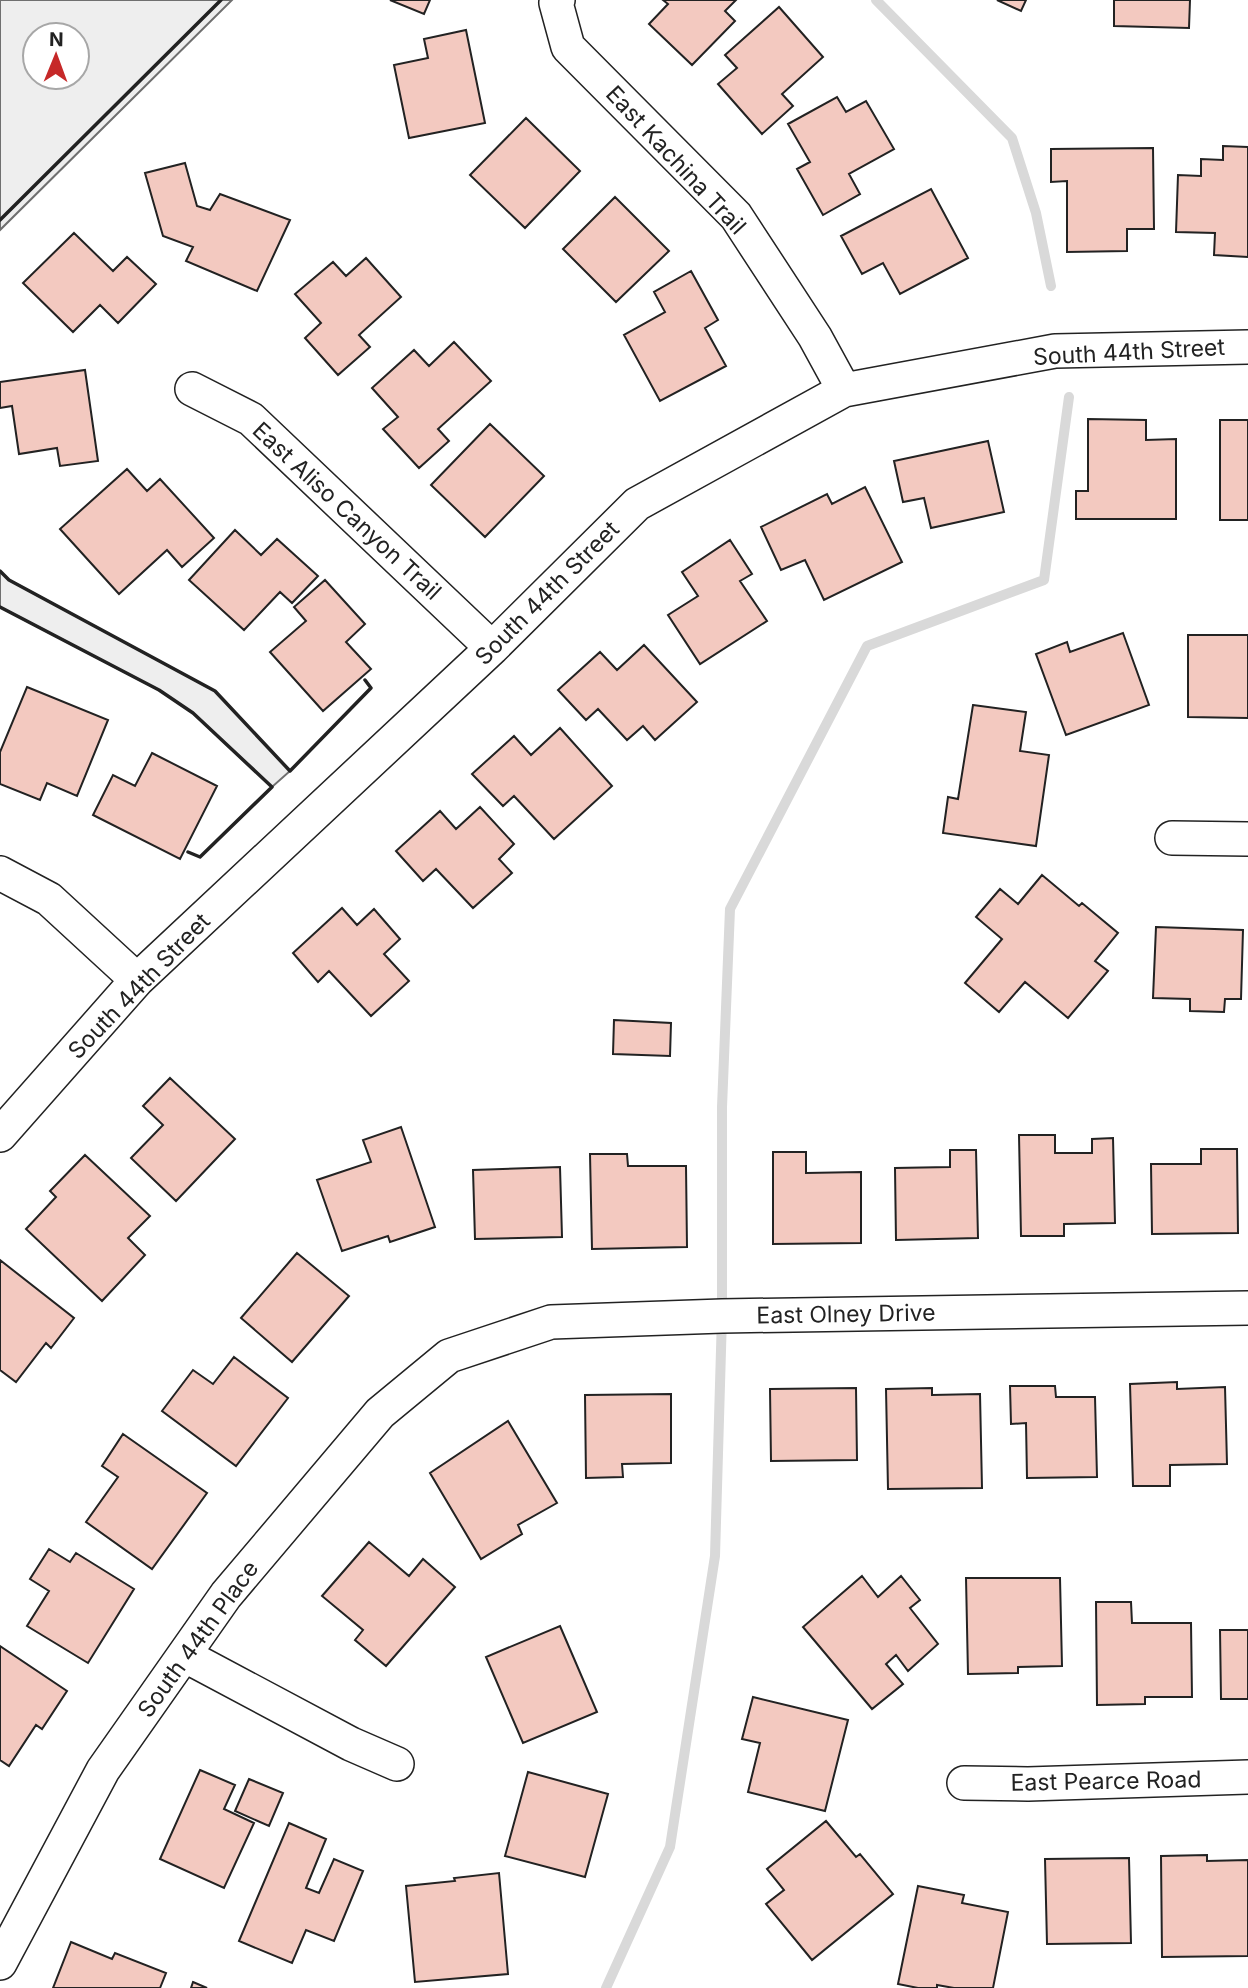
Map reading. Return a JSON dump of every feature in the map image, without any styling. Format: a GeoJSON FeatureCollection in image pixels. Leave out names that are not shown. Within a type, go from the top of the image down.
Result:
{"type":"FeatureCollection","features":[{"type":"Feature","properties":{"kind":"street","name":"East Kachina Trail"},"geometry":{"type":"LineString","coordinates":[[557,1],[568,47],[736,216],[815,337],[844,390]]}},
{"type":"Feature","properties":{"kind":"street","name":"South 44th Street"},"geometry":{"type":"LineString","coordinates":[[0,1135],[137,980],[492,648],[637,504],[844,390],[1055,351],[1248,346]]}},
{"type":"Feature","properties":{"kind":"street","name":"East Aliso Canyon Trail"},"geometry":{"type":"LineString","coordinates":[[192,389],[251,419],[492,648]]}},
{"type":"Feature","properties":{"kind":"street"},"geometry":{"type":"LineString","coordinates":[[1172,838],[1248,839]]}},
{"type":"Feature","properties":{"kind":"street"},"geometry":{"type":"LineString","coordinates":[[0,873],[49,900],[137,980]]}},
{"type":"Feature","properties":{"kind":"street","name":"East Olney Drive"},"geometry":{"type":"LineString","coordinates":[[449,1356],[551,1322],[722,1316],[1248,1308]]}},
{"type":"Feature","properties":{"kind":"street","name":"South 44th Place"},"geometry":{"type":"LineString","coordinates":[[0,1963],[103,1770],[226,1595],[380,1413],[449,1356]]}},
{"type":"Feature","properties":{"kind":"street"},"geometry":{"type":"LineString","coordinates":[[184,1655],[351,1744],[397,1764]]}},
{"type":"Feature","properties":{"kind":"street","name":"East Pearce Road"},"geometry":{"type":"LineString","coordinates":[[964,1783],[1028,1784],[1248,1777]]}},
{"type":"Feature","properties":{"kind":"shaded area"},"geometry":{"type":"Polygon","coordinates":[[[0,0],[232,0],[0,230],[0,0]]]}},
{"type":"Feature","properties":{"kind":"shaded area"},"geometry":{"type":"Polygon","coordinates":[[[0,571],[9,580],[215,691],[290,771],[272,787],[193,713],[159,690],[0,607],[0,571]]]}},
{"type":"Feature","properties":{"kind":"building"},"geometry":{"type":"Polygon","coordinates":[[[390,0],[430,0],[424,14],[390,0]]]}},
{"type":"Feature","properties":{"kind":"building"},"geometry":{"type":"Polygon","coordinates":[[[663,0],[736,0],[725,11],[735,21],[692,65],[649,24],[668,4],[663,0]]]}},
{"type":"Feature","properties":{"kind":"building"},"geometry":{"type":"Polygon","coordinates":[[[997,0],[1026,0],[1021,11],[997,0]]]}},
{"type":"Feature","properties":{"kind":"building"},"geometry":{"type":"Polygon","coordinates":[[[1114,0],[1190,0],[1189,28],[1114,26],[1114,0]]]}},
{"type":"Feature","properties":{"kind":"building"},"geometry":{"type":"Polygon","coordinates":[[[779,7],[823,57],[782,94],[793,106],[762,134],[718,84],[737,68],[725,55],[779,7]]]}},
{"type":"Feature","properties":{"kind":"building"},"geometry":{"type":"Polygon","coordinates":[[[466,30],[485,123],[409,138],[394,65],[428,58],[424,39],[466,30]]]}},
{"type":"Feature","properties":{"kind":"building"},"geometry":{"type":"Polygon","coordinates":[[[837,97],[846,112],[866,101],[894,149],[849,174],[860,194],[823,215],[797,169],[810,162],[788,124],[837,97]]]}},
{"type":"Feature","properties":{"kind":"building"},"geometry":{"type":"Polygon","coordinates":[[[526,118],[580,171],[525,228],[470,175],[526,118]]]}},
{"type":"Feature","properties":{"kind":"building"},"geometry":{"type":"Polygon","coordinates":[[[1223,146],[1248,147],[1248,257],[1214,255],[1215,233],[1176,232],[1178,175],[1201,176],[1201,159],[1223,160],[1223,146]]]}},
{"type":"Feature","properties":{"kind":"building"},"geometry":{"type":"Polygon","coordinates":[[[1153,148],[1154,229],[1127,229],[1127,251],[1067,252],[1067,181],[1051,182],[1051,149],[1153,148]]]}},
{"type":"Feature","properties":{"kind":"building"},"geometry":{"type":"Polygon","coordinates":[[[185,163],[197,206],[210,210],[220,194],[290,220],[257,291],[186,261],[193,247],[163,236],[145,173],[185,163]]]}},
{"type":"Feature","properties":{"kind":"building"},"geometry":{"type":"Polygon","coordinates":[[[931,189],[968,258],[900,294],[883,263],[862,274],[841,236],[931,189]]]}},
{"type":"Feature","properties":{"kind":"building"},"geometry":{"type":"Polygon","coordinates":[[[615,197],[669,251],[616,302],[563,249],[615,197]]]}},
{"type":"Feature","properties":{"kind":"building"},"geometry":{"type":"Polygon","coordinates":[[[74,233],[113,271],[127,257],[156,284],[118,323],[100,305],[73,332],[23,283],[74,233]]]}},
{"type":"Feature","properties":{"kind":"building"},"geometry":{"type":"Polygon","coordinates":[[[366,258],[401,297],[359,335],[370,347],[338,375],[305,338],[321,323],[295,294],[333,262],[346,276],[366,258]]]}},
{"type":"Feature","properties":{"kind":"building"},"geometry":{"type":"Polygon","coordinates":[[[691,271],[718,320],[705,328],[726,366],[660,401],[624,335],[665,312],[654,292],[691,271]]]}},
{"type":"Feature","properties":{"kind":"building"},"geometry":{"type":"Polygon","coordinates":[[[454,342],[491,381],[438,429],[449,441],[419,468],[383,429],[398,417],[372,388],[414,350],[429,366],[454,342]]]}},
{"type":"Feature","properties":{"kind":"building"},"geometry":{"type":"Polygon","coordinates":[[[85,370],[98,461],[60,466],[57,448],[19,454],[12,406],[0,408],[0,382],[85,370]]]}},
{"type":"Feature","properties":{"kind":"building"},"geometry":{"type":"Polygon","coordinates":[[[1088,419],[1146,420],[1146,440],[1176,439],[1176,519],[1076,519],[1076,491],[1088,491],[1088,419]]]}},
{"type":"Feature","properties":{"kind":"building"},"geometry":{"type":"Polygon","coordinates":[[[1220,420],[1248,420],[1248,520],[1220,520],[1220,420]]]}},
{"type":"Feature","properties":{"kind":"building"},"geometry":{"type":"Polygon","coordinates":[[[490,424],[544,476],[485,537],[431,485],[490,424]]]}},
{"type":"Feature","properties":{"kind":"building"},"geometry":{"type":"Polygon","coordinates":[[[988,441],[1004,512],[931,528],[924,498],[903,502],[894,461],[988,441]]]}},
{"type":"Feature","properties":{"kind":"building"},"geometry":{"type":"Polygon","coordinates":[[[127,469],[147,491],[160,479],[214,538],[182,567],[167,550],[119,594],[60,529],[127,469]]]}},
{"type":"Feature","properties":{"kind":"building"},"geometry":{"type":"Polygon","coordinates":[[[865,487],[902,562],[824,600],[805,560],[781,570],[761,527],[827,494],[832,504],[865,487]]]}},
{"type":"Feature","properties":{"kind":"building"},"geometry":{"type":"Polygon","coordinates":[[[235,530],[261,555],[277,539],[318,576],[292,603],[280,592],[244,630],[189,580],[235,530]]]}},
{"type":"Feature","properties":{"kind":"building"},"geometry":{"type":"Polygon","coordinates":[[[730,540],[752,574],[740,581],[767,621],[700,664],[668,615],[698,596],[682,572],[730,540]]]}},
{"type":"Feature","properties":{"kind":"building"},"geometry":{"type":"Polygon","coordinates":[[[325,580],[365,624],[346,642],[371,669],[323,711],[270,652],[306,621],[294,607],[325,580]]]}},
{"type":"Feature","properties":{"kind":"building"},"geometry":{"type":"Polygon","coordinates":[[[1123,633],[1149,705],[1066,735],[1036,654],[1067,642],[1070,652],[1123,633]]]}},
{"type":"Feature","properties":{"kind":"building"},"geometry":{"type":"Polygon","coordinates":[[[1188,635],[1248,635],[1248,718],[1188,717],[1188,635]]]}},
{"type":"Feature","properties":{"kind":"building"},"geometry":{"type":"Polygon","coordinates":[[[644,645],[697,702],[655,740],[643,726],[627,740],[598,709],[586,720],[558,690],[600,652],[617,670],[644,645]]]}},
{"type":"Feature","properties":{"kind":"building"},"geometry":{"type":"Polygon","coordinates":[[[27,687],[108,720],[77,796],[47,783],[40,800],[0,784],[0,752],[27,687]]]}},
{"type":"Feature","properties":{"kind":"building"},"geometry":{"type":"Polygon","coordinates":[[[973,705],[1026,712],[1020,751],[1049,755],[1036,846],[943,833],[948,797],[958,799],[973,705]]]}},
{"type":"Feature","properties":{"kind":"building"},"geometry":{"type":"Polygon","coordinates":[[[560,728],[612,786],[554,839],[514,796],[503,806],[472,774],[514,736],[531,755],[560,728]]]}},
{"type":"Feature","properties":{"kind":"building"},"geometry":{"type":"Polygon","coordinates":[[[152,753],[217,786],[180,859],[93,815],[113,775],[135,786],[152,753]]]}},
{"type":"Feature","properties":{"kind":"building"},"geometry":{"type":"Polygon","coordinates":[[[480,807],[514,844],[499,859],[512,873],[473,908],[436,869],[423,881],[396,851],[440,811],[456,829],[480,807]]]}},
{"type":"Feature","properties":{"kind":"building"},"geometry":{"type":"Polygon","coordinates":[[[1042,875],[1079,906],[1082,903],[1118,933],[1095,961],[1108,971],[1068,1018],[1025,982],[999,1012],[965,983],[1002,939],[976,917],[1000,889],[1018,904],[1042,875]]]}},
{"type":"Feature","properties":{"kind":"building"},"geometry":{"type":"Polygon","coordinates":[[[342,908],[357,925],[374,909],[400,939],[384,954],[409,981],[371,1016],[329,971],[318,982],[293,953],[342,908]]]}},
{"type":"Feature","properties":{"kind":"building"},"geometry":{"type":"Polygon","coordinates":[[[1156,927],[1243,930],[1241,999],[1225,999],[1224,1012],[1190,1011],[1190,999],[1153,998],[1156,927]]]}},
{"type":"Feature","properties":{"kind":"building"},"geometry":{"type":"Polygon","coordinates":[[[614,1020],[671,1023],[670,1056],[613,1054],[614,1020]]]}},
{"type":"Feature","properties":{"kind":"building"},"geometry":{"type":"Polygon","coordinates":[[[170,1078],[235,1139],[176,1201],[131,1158],[163,1125],[143,1106],[170,1078]]]}},
{"type":"Feature","properties":{"kind":"building"},"geometry":{"type":"Polygon","coordinates":[[[401,1127],[435,1227],[390,1242],[388,1236],[342,1251],[317,1180],[371,1162],[363,1140],[401,1127]]]}},
{"type":"Feature","properties":{"kind":"building"},"geometry":{"type":"Polygon","coordinates":[[[1019,1135],[1055,1135],[1055,1153],[1092,1153],[1092,1139],[1113,1138],[1115,1223],[1064,1224],[1064,1236],[1021,1236],[1019,1135]]]}},
{"type":"Feature","properties":{"kind":"building"},"geometry":{"type":"Polygon","coordinates":[[[1201,1149],[1237,1149],[1238,1233],[1152,1234],[1151,1164],[1201,1164],[1201,1149]]]}},
{"type":"Feature","properties":{"kind":"building"},"geometry":{"type":"Polygon","coordinates":[[[950,1150],[976,1150],[978,1238],[896,1240],[895,1168],[950,1167],[950,1150]]]}},
{"type":"Feature","properties":{"kind":"building"},"geometry":{"type":"Polygon","coordinates":[[[773,1152],[806,1152],[806,1173],[861,1172],[861,1243],[773,1244],[773,1152]]]}},
{"type":"Feature","properties":{"kind":"building"},"geometry":{"type":"Polygon","coordinates":[[[590,1154],[627,1154],[628,1166],[686,1166],[687,1247],[592,1249],[590,1154]]]}},
{"type":"Feature","properties":{"kind":"building"},"geometry":{"type":"Polygon","coordinates":[[[85,1155],[150,1216],[128,1238],[145,1255],[102,1301],[26,1229],[56,1197],[50,1191],[85,1155]]]}},
{"type":"Feature","properties":{"kind":"building"},"geometry":{"type":"Polygon","coordinates":[[[560,1167],[562,1237],[475,1239],[473,1170],[560,1167]]]}},
{"type":"Feature","properties":{"kind":"building"},"geometry":{"type":"Polygon","coordinates":[[[297,1253],[349,1296],[292,1362],[241,1318],[297,1253]]]}},
{"type":"Feature","properties":{"kind":"building"},"geometry":{"type":"Polygon","coordinates":[[[0,1260],[74,1318],[51,1348],[46,1343],[16,1382],[0,1370],[0,1260]]]}},
{"type":"Feature","properties":{"kind":"building"},"geometry":{"type":"Polygon","coordinates":[[[234,1357],[288,1398],[236,1466],[162,1411],[193,1370],[213,1384],[234,1357]]]}},
{"type":"Feature","properties":{"kind":"building"},"geometry":{"type":"Polygon","coordinates":[[[1177,1382],[1177,1389],[1225,1387],[1227,1464],[1170,1465],[1170,1486],[1133,1486],[1130,1384],[1177,1382]]]}},
{"type":"Feature","properties":{"kind":"building"},"geometry":{"type":"Polygon","coordinates":[[[1010,1386],[1055,1386],[1056,1397],[1095,1397],[1097,1477],[1027,1478],[1026,1423],[1011,1424],[1010,1386]]]}},
{"type":"Feature","properties":{"kind":"building"},"geometry":{"type":"Polygon","coordinates":[[[856,1388],[857,1460],[771,1461],[770,1389],[856,1388]]]}},
{"type":"Feature","properties":{"kind":"building"},"geometry":{"type":"Polygon","coordinates":[[[932,1388],[932,1395],[980,1394],[982,1488],[888,1489],[886,1389],[932,1388]]]}},
{"type":"Feature","properties":{"kind":"building"},"geometry":{"type":"Polygon","coordinates":[[[671,1394],[671,1463],[622,1464],[623,1477],[586,1478],[585,1395],[671,1394]]]}},
{"type":"Feature","properties":{"kind":"building"},"geometry":{"type":"Polygon","coordinates":[[[508,1421],[557,1503],[518,1525],[522,1534],[481,1559],[430,1473],[508,1421]]]}},
{"type":"Feature","properties":{"kind":"building"},"geometry":{"type":"Polygon","coordinates":[[[123,1434],[207,1493],[152,1569],[86,1522],[118,1477],[102,1466],[123,1434]]]}},
{"type":"Feature","properties":{"kind":"building"},"geometry":{"type":"Polygon","coordinates":[[[369,1542],[409,1576],[423,1559],[455,1587],[386,1666],[355,1640],[363,1630],[322,1596],[369,1542]]]}},
{"type":"Feature","properties":{"kind":"building"},"geometry":{"type":"Polygon","coordinates":[[[49,1549],[70,1562],[76,1553],[134,1589],[88,1663],[27,1626],[49,1591],[30,1579],[49,1549]]]}},
{"type":"Feature","properties":{"kind":"building"},"geometry":{"type":"Polygon","coordinates":[[[862,1576],[878,1597],[901,1576],[920,1600],[910,1608],[938,1644],[908,1671],[896,1655],[886,1664],[903,1684],[872,1709],[803,1627],[862,1576]]]}},
{"type":"Feature","properties":{"kind":"building"},"geometry":{"type":"Polygon","coordinates":[[[966,1578],[1060,1578],[1062,1666],[1018,1667],[1018,1673],[968,1674],[966,1578]]]}},
{"type":"Feature","properties":{"kind":"building"},"geometry":{"type":"Polygon","coordinates":[[[1096,1602],[1131,1602],[1132,1623],[1191,1623],[1192,1697],[1145,1697],[1145,1704],[1097,1705],[1096,1602]]]}},
{"type":"Feature","properties":{"kind":"building"},"geometry":{"type":"Polygon","coordinates":[[[560,1626],[597,1712],[523,1743],[486,1657],[560,1626]]]}},
{"type":"Feature","properties":{"kind":"building"},"geometry":{"type":"Polygon","coordinates":[[[1220,1630],[1248,1630],[1248,1699],[1221,1699],[1220,1630]]]}},
{"type":"Feature","properties":{"kind":"building"},"geometry":{"type":"Polygon","coordinates":[[[0,1646],[67,1691],[42,1729],[36,1725],[9,1766],[0,1760],[0,1646]]]}},
{"type":"Feature","properties":{"kind":"building"},"geometry":{"type":"Polygon","coordinates":[[[753,1697],[848,1720],[825,1811],[748,1792],[760,1743],[742,1739],[753,1697]]]}},
{"type":"Feature","properties":{"kind":"building"},"geometry":{"type":"Polygon","coordinates":[[[200,1770],[235,1785],[224,1809],[254,1823],[224,1888],[160,1859],[200,1770]]]}},
{"type":"Feature","properties":{"kind":"building"},"geometry":{"type":"Polygon","coordinates":[[[528,1772],[608,1794],[585,1877],[505,1856],[528,1772]]]}},
{"type":"Feature","properties":{"kind":"building"},"geometry":{"type":"Polygon","coordinates":[[[249,1779],[283,1793],[269,1826],[235,1811],[249,1779]]]}},
{"type":"Feature","properties":{"kind":"building"},"geometry":{"type":"Polygon","coordinates":[[[826,1821],[856,1857],[860,1854],[893,1894],[812,1960],[766,1904],[784,1890],[767,1869],[826,1821]]]}},
{"type":"Feature","properties":{"kind":"building"},"geometry":{"type":"Polygon","coordinates":[[[289,1823],[326,1839],[306,1888],[319,1893],[334,1859],[363,1871],[334,1941],[306,1930],[292,1963],[239,1941],[289,1823]]]}},
{"type":"Feature","properties":{"kind":"building"},"geometry":{"type":"Polygon","coordinates":[[[1207,1855],[1207,1861],[1248,1860],[1248,1956],[1162,1957],[1161,1856],[1207,1855]]]}},
{"type":"Feature","properties":{"kind":"building"},"geometry":{"type":"Polygon","coordinates":[[[1129,1858],[1131,1943],[1047,1944],[1045,1859],[1129,1858]]]}},
{"type":"Feature","properties":{"kind":"building"},"geometry":{"type":"Polygon","coordinates":[[[499,1873],[508,1974],[415,1982],[406,1886],[499,1873]]]}},
{"type":"Feature","properties":{"kind":"building"},"geometry":{"type":"Polygon","coordinates":[[[918,1886],[964,1895],[962,1903],[1008,1912],[993,1988],[937,1985],[937,1988],[918,1988],[898,1984],[918,1886]]]}},
{"type":"Feature","properties":{"kind":"building"},"geometry":{"type":"Polygon","coordinates":[[[71,1942],[112,1959],[115,1953],[166,1973],[160,1988],[53,1988],[71,1942]]]}},
{"type":"Feature","properties":{"kind":"building"},"geometry":{"type":"Polygon","coordinates":[[[193,1982],[207,1988],[191,1988],[193,1982]]]}},
{"type":"Feature","properties":{"kind":"waterway"},"geometry":{"type":"LineString","coordinates":[[876,0],[1012,138],[1036,213],[1051,286]]}},
{"type":"Feature","properties":{"kind":"waterway"},"geometry":{"type":"LineString","coordinates":[[606,1988],[670,1847],[715,1556],[722,1316],[722,1107],[730,909],[867,646],[1044,580],[1069,397]]}},
{"type":"Feature","properties":{"kind":"wall"},"geometry":{"type":"LineString","coordinates":[[0,220],[221,0]]}},
{"type":"Feature","properties":{"kind":"wall"},"geometry":{"type":"LineString","coordinates":[[0,571],[9,580],[215,691],[290,771],[371,688],[365,680]]}},
{"type":"Feature","properties":{"kind":"wall"},"geometry":{"type":"LineString","coordinates":[[0,607],[159,690],[193,713],[272,787],[200,857],[188,852]]}}]}
